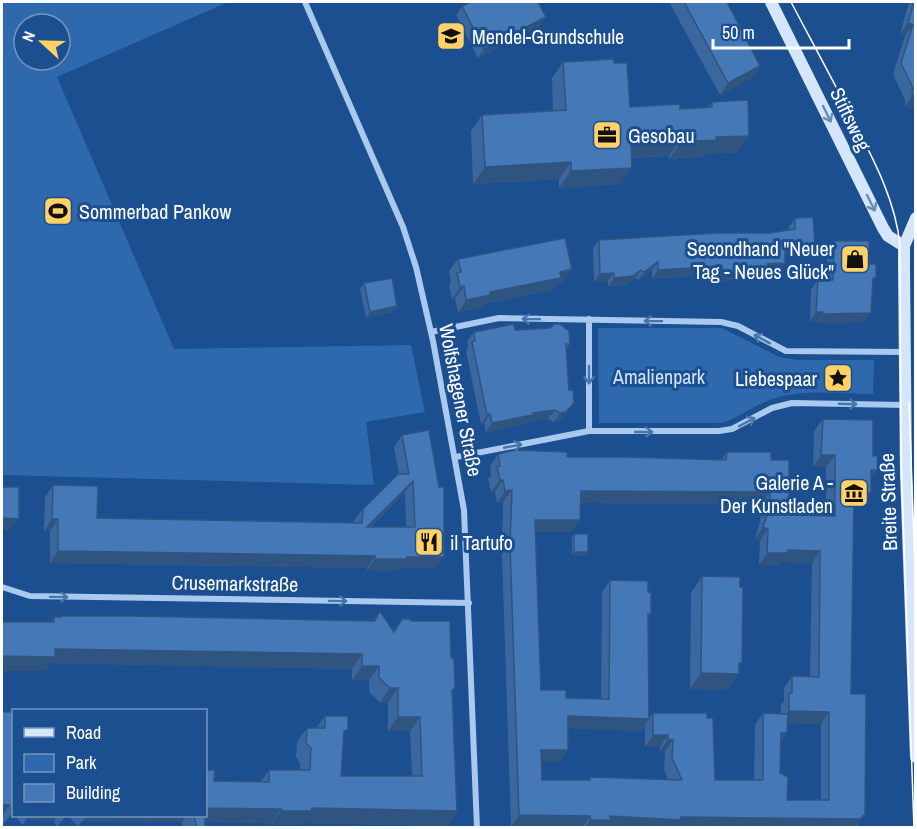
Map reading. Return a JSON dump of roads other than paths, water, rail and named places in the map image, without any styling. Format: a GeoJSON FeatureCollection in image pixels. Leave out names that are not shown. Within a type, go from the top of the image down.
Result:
{"type":"FeatureCollection","features":[{"type":"Feature","properties":{"kind":"main road","name":"Stiftsweg"},"geometry":{"type":"LineString","coordinates":[[771,2],[888,236],[904,246]]}},
{"type":"Feature","properties":{"kind":"main road"},"geometry":{"type":"LineString","coordinates":[[904,246],[915,218]]}},
{"type":"Feature","properties":{"kind":"main road","name":"Breite Straße"},"geometry":{"type":"LineString","coordinates":[[904,246],[904,405],[915,757]]}},
{"type":"Feature","properties":{"kind":"street","name":"Wolfshagener Straße"},"geometry":{"type":"LineString","coordinates":[[305,2],[403,227],[416,267],[431,332],[464,510],[477,828]]}},
{"type":"Feature","properties":{"kind":"street"},"geometry":{"type":"LineString","coordinates":[[431,332],[499,318],[729,323],[776,347],[795,352],[904,352]]}},
{"type":"Feature","properties":{"kind":"street"},"geometry":{"type":"LineString","coordinates":[[589,319],[589,431]]}},
{"type":"Feature","properties":{"kind":"street"},"geometry":{"type":"LineString","coordinates":[[456,457],[589,431],[732,429],[772,408],[792,403],[904,405]]}},
{"type":"Feature","properties":{"kind":"street","name":"Crusemarkstraße"},"geometry":{"type":"LineString","coordinates":[[2,587],[30,596],[469,603]]}},
{"type":"Feature","properties":{"kind":"tram line"},"geometry":{"type":"LineString","coordinates":[[791,2],[881,177],[893,210],[900,245],[901,456],[914,828]]}},
{"type":"Feature","properties":{"kind":"tram line"},"geometry":{"type":"LineString","coordinates":[[909,403],[916,598]]}},
{"type":"Feature","properties":{"kind":"place","name":"Mendel-Grundschule"},"geometry":{"type":"Point","coordinates":[451,36]}},
{"type":"Feature","properties":{"kind":"place","name":"Gesobau"},"geometry":{"type":"Point","coordinates":[607,135]}},
{"type":"Feature","properties":{"kind":"place","name":"Sommerbad Pankow"},"geometry":{"type":"Point","coordinates":[58,211]}},
{"type":"Feature","properties":{"kind":"place","name":"Secondhand \"Neuer Tag - Neues Glück\""},"geometry":{"type":"Point","coordinates":[855,259]}},
{"type":"Feature","properties":{"kind":"place","name":"Liebespaar"},"geometry":{"type":"Point","coordinates":[838,378]}},
{"type":"Feature","properties":{"kind":"place","name":"Galerie A - Der Kunstladen"},"geometry":{"type":"Point","coordinates":[854,493]}},
{"type":"Feature","properties":{"kind":"place","name":"il Tartufo"},"geometry":{"type":"Point","coordinates":[429,542]}},
{"type":"Feature","properties":{"kind":"park label","name":"Amalienpark"},"geometry":{"type":"Point","coordinates":[659,376]}}]}
